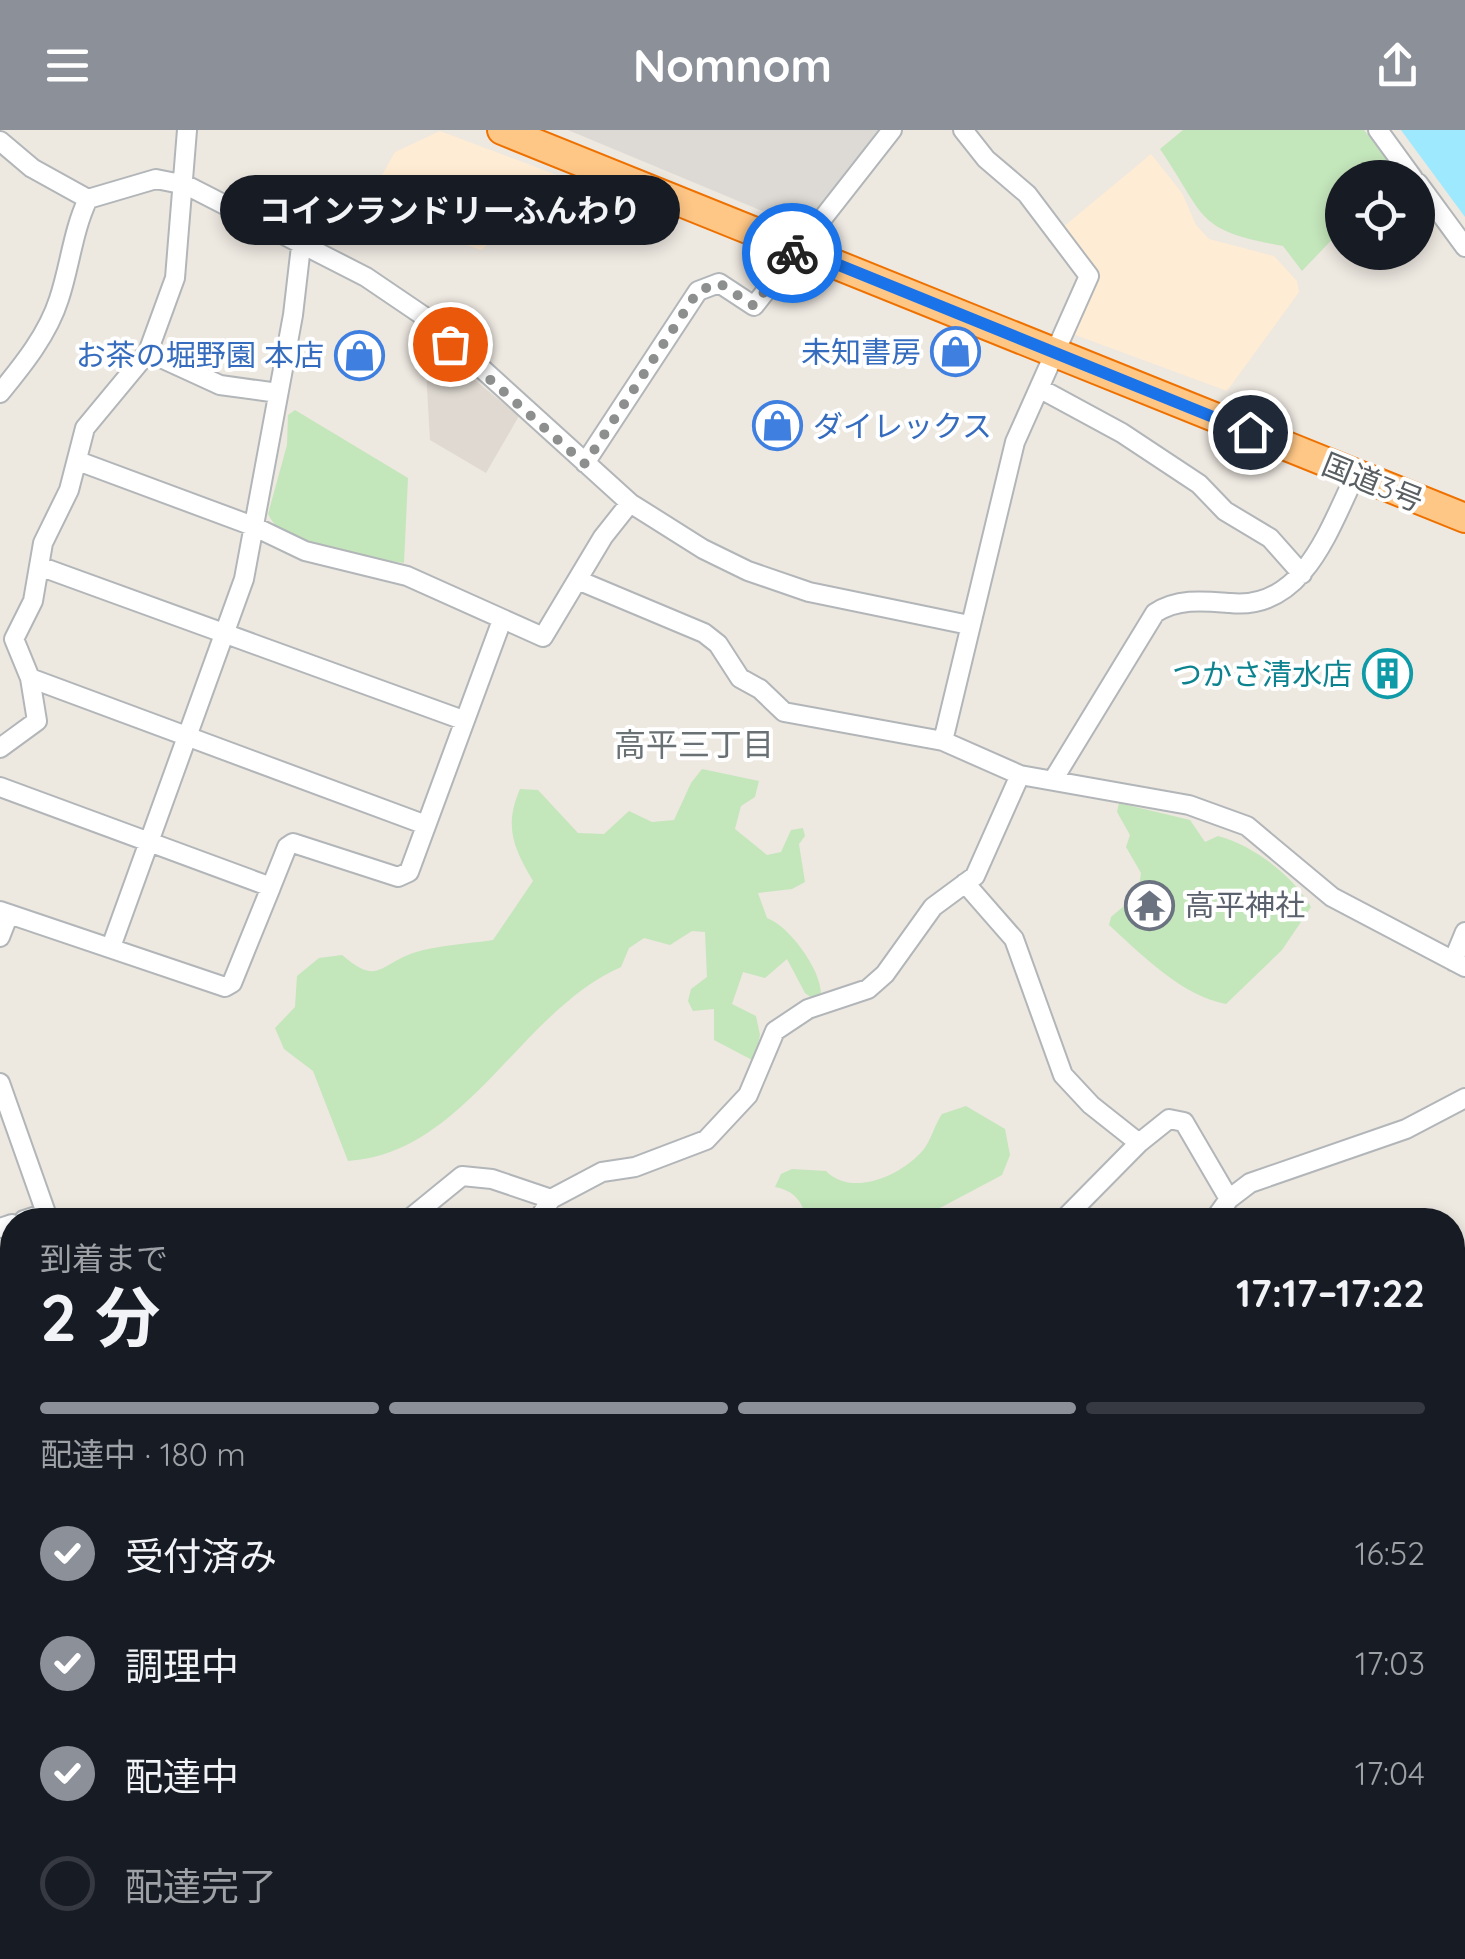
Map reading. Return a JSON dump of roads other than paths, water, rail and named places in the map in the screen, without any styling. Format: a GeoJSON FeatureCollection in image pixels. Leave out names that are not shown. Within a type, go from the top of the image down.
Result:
{"type":"FeatureCollection","features":[{"type":"Feature","properties":{"kind":"highway","name":"国道3号"},"geometry":{"type":"LineString","coordinates":[[502,130],[1465,518]]}},
{"type":"Feature","properties":{"kind":"street"},"geometry":{"type":"LineString","coordinates":[[0,748],[38,722],[30,678],[14,640],[33,600],[43,542],[78,461],[85,428],[97,409],[137,371],[176,278],[186,185],[187,130]]}},
{"type":"Feature","properties":{"kind":"street"},"geometry":{"type":"LineString","coordinates":[[585,464],[698,291],[719,283],[754,306],[892,130]]}},
{"type":"Feature","properties":{"kind":"street"},"geometry":{"type":"LineString","coordinates":[[944,741],[1014,442],[1089,276],[1027,194],[986,160],[963,130]]}},
{"type":"Feature","properties":{"kind":"street"},"geometry":{"type":"LineString","coordinates":[[1378,130],[1400,160]]}},
{"type":"Feature","properties":{"kind":"street"},"geometry":{"type":"LineString","coordinates":[[0,141],[32,168],[88,199],[156,179],[186,185],[366,277],[425,317],[630,502],[678,536],[748,571],[809,592],[969,625]]}},
{"type":"Feature","properties":{"kind":"street"},"geometry":{"type":"LineString","coordinates":[[0,393],[22,367],[58,302],[79,216],[88,199]]}},
{"type":"Feature","properties":{"kind":"street"},"geometry":{"type":"LineString","coordinates":[[1435,207],[1465,247]]}},
{"type":"Feature","properties":{"kind":"street"},"geometry":{"type":"LineString","coordinates":[[111,948],[244,579],[301,246]]}},
{"type":"Feature","properties":{"kind":"street"},"geometry":{"type":"LineString","coordinates":[[148,352],[220,385],[278,393]]}},
{"type":"Feature","properties":{"kind":"street"},"geometry":{"type":"LineString","coordinates":[[1039,388],[1122,433],[1199,484],[1225,511],[1270,538],[1302,574]]}},
{"type":"Feature","properties":{"kind":"street"},"geometry":{"type":"LineString","coordinates":[[78,461],[253,526],[305,551],[406,576],[543,638],[603,538],[630,502]]}},
{"type":"Feature","properties":{"kind":"street"},"geometry":{"type":"LineString","coordinates":[[1052,780],[1156,613],[1196,600],[1257,604],[1302,574],[1356,476]]}},
{"type":"Feature","properties":{"kind":"street"},"geometry":{"type":"LineString","coordinates":[[39,566],[462,720]]}},
{"type":"Feature","properties":{"kind":"street"},"geometry":{"type":"LineString","coordinates":[[580,580],[704,633],[718,644],[740,678],[760,689],[784,712],[944,741],[1020,776],[1189,806],[1247,826],[1332,897],[1459,964],[1465,932]]}},
{"type":"Feature","properties":{"kind":"street"},"geometry":{"type":"LineString","coordinates":[[0,938],[4,912],[226,987],[232,984],[287,847],[294,843],[398,877],[409,872],[502,620]]}},
{"type":"Feature","properties":{"kind":"street"},"geometry":{"type":"LineString","coordinates":[[30,678],[426,825]]}},
{"type":"Feature","properties":{"kind":"street"},"geometry":{"type":"LineString","coordinates":[[545,1208],[550,1200],[602,1172],[635,1167],[706,1140],[748,1095],[775,1031],[808,1009],[868,989],[885,974],[926,914],[984,864],[1020,776]]}},
{"type":"Feature","properties":{"kind":"street"},"geometry":{"type":"LineString","coordinates":[[0,786],[271,887]]}},
{"type":"Feature","properties":{"kind":"street"},"geometry":{"type":"LineString","coordinates":[[965,883],[1019,949],[1063,1075],[1090,1105],[1138,1144]]}},
{"type":"Feature","properties":{"kind":"street"},"geometry":{"type":"LineString","coordinates":[[0,1083],[44,1208]]}},
{"type":"Feature","properties":{"kind":"street"},"geometry":{"type":"LineString","coordinates":[[1223,1208],[1250,1183],[1406,1129],[1465,1098]]}},
{"type":"Feature","properties":{"kind":"street"},"geometry":{"type":"LineString","coordinates":[[1075,1208],[1138,1144],[1177,1118],[1229,1199]]}},
{"type":"Feature","properties":{"kind":"street"},"geometry":{"type":"LineString","coordinates":[[423,1208],[462,1176],[475,1175],[550,1200]]}},
{"type":"Feature","properties":{"kind":"water"},"geometry":{"type":"Polygon","coordinates":[[[1401,130],[1465,130],[1465,217],[1435,176],[1435,160],[1423,160],[1401,130]]]}},
{"type":"Feature","properties":{"kind":"place","name":"コインランドリーふんわり"},"geometry":{"type":"Point","coordinates":[450,344]}},
{"type":"Feature","properties":{"kind":"place","name":"未知書房"},"geometry":{"type":"Point","coordinates":[956,352]}},
{"type":"Feature","properties":{"kind":"place","name":"お茶の堀野園 本店"},"geometry":{"type":"Point","coordinates":[359,355]}},
{"type":"Feature","properties":{"kind":"place","name":"ダイレックス"},"geometry":{"type":"Point","coordinates":[778,426]}},
{"type":"Feature","properties":{"kind":"place","name":"つかさ清水店"},"geometry":{"type":"Point","coordinates":[1387,674]}},
{"type":"Feature","properties":{"kind":"place","name":"高平神社"},"geometry":{"type":"Point","coordinates":[1150,905]}},
{"type":"Feature","properties":{"kind":"district","name":"高平三丁目"},"geometry":{"type":"Point","coordinates":[694,744]}}]}
